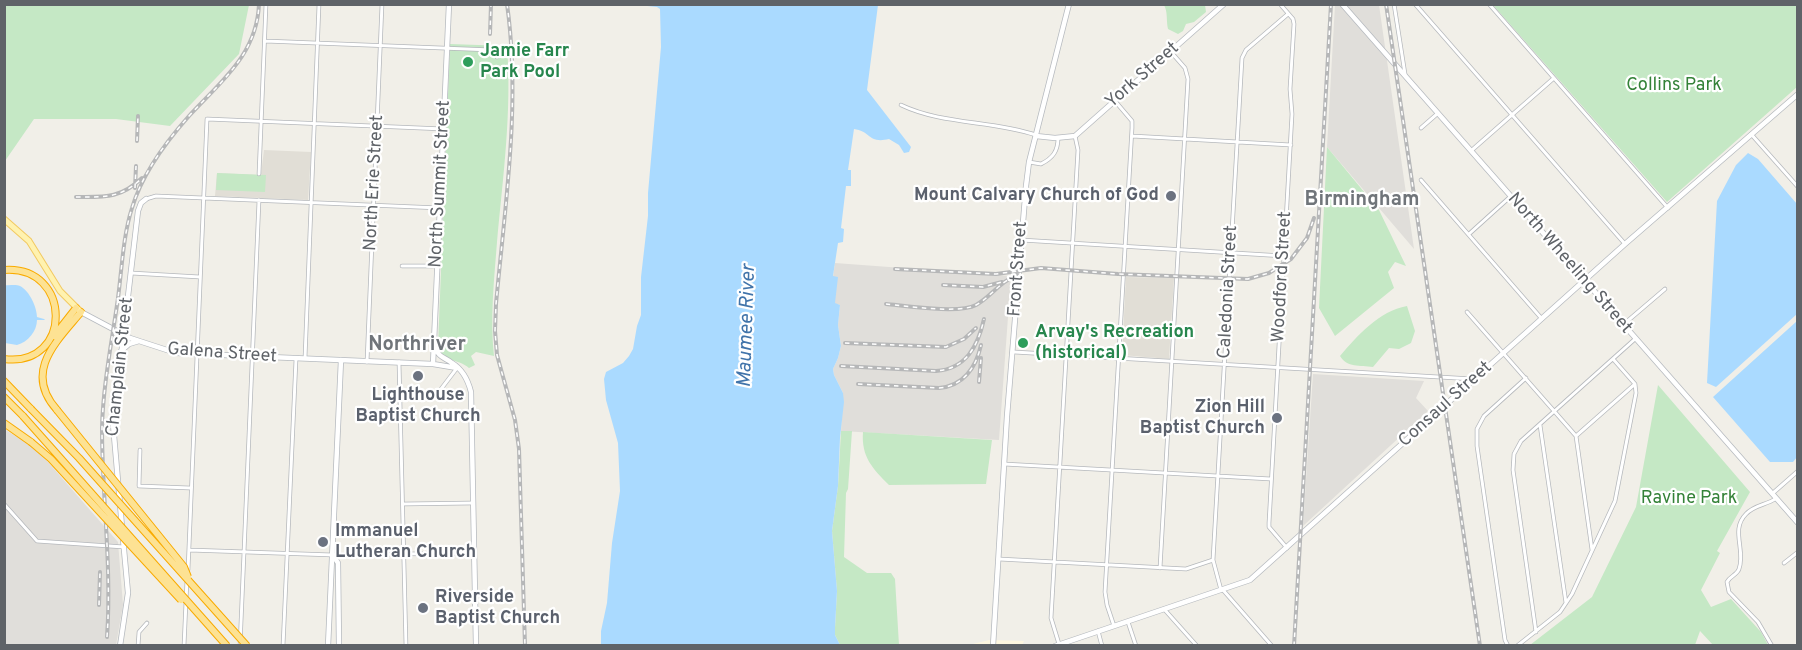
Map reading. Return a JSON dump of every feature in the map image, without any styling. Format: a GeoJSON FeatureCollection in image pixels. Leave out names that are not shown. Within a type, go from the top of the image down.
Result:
{"type":"FeatureCollection","features":[{"type":"Feature","properties":{"kind":"highway"},"geometry":{"type":"LineString","coordinates":[[4,270],[32,274],[48,289],[57,315],[55,330],[50,340]]}},
{"type":"Feature","properties":{"kind":"highway"},"geometry":{"type":"LineString","coordinates":[[4,359],[14,360],[28,357],[40,351],[79,310]]}},
{"type":"Feature","properties":{"kind":"highway"},"geometry":{"type":"LineString","coordinates":[[79,310],[52,347],[44,364],[42,378],[45,393],[57,411],[184,567],[191,583]]}},
{"type":"Feature","properties":{"kind":"highway"},"geometry":{"type":"LineString","coordinates":[[4,381],[79,458],[247,645]]}},
{"type":"Feature","properties":{"kind":"highway"},"geometry":{"type":"LineString","coordinates":[[4,397],[226,645]]}},
{"type":"Feature","properties":{"kind":"highway"},"geometry":{"type":"LineString","coordinates":[[4,423],[51,459],[226,645]]}},
{"type":"Feature","properties":{"kind":"main road","name":"Galena Street"},"geometry":{"type":"LineString","coordinates":[[4,219],[30,241],[60,291],[79,310]]}},
{"type":"Feature","properties":{"kind":"street"},"geometry":{"type":"LineString","coordinates":[[259,174],[266,4]]}},
{"type":"Feature","properties":{"kind":"street"},"geometry":{"type":"LineString","coordinates":[[304,359],[319,4]]}},
{"type":"Feature","properties":{"kind":"street","name":"North Erie Street"},"geometry":{"type":"LineString","coordinates":[[367,362],[382,4]]}},
{"type":"Feature","properties":{"kind":"street","name":"North Summit Street"},"geometry":{"type":"LineString","coordinates":[[433,364],[449,4]]}},
{"type":"Feature","properties":{"kind":"street","name":"Front Street"},"geometry":{"type":"LineString","coordinates":[[993,645],[1004,464],[1029,162],[1069,4]]}},
{"type":"Feature","properties":{"kind":"street","name":"York Street"},"geometry":{"type":"LineString","coordinates":[[1075,136],[1224,4]]}},
{"type":"Feature","properties":{"kind":"street","name":"Woodford Street"},"geometry":{"type":"LineString","coordinates":[[1280,4],[1293,19],[1294,24],[1290,89],[1291,145],[1269,527],[1287,548]]}},
{"type":"Feature","properties":{"kind":"street","name":"North Wheeling Street"},"geometry":{"type":"LineString","coordinates":[[1342,4],[1797,523]]}},
{"type":"Feature","properties":{"kind":"street"},"geometry":{"type":"LineString","coordinates":[[1394,4],[1406,79]]}},
{"type":"Feature","properties":{"kind":"street"},"geometry":{"type":"LineString","coordinates":[[1415,4],[1625,244]]}},
{"type":"Feature","properties":{"kind":"street"},"geometry":{"type":"LineString","coordinates":[[1489,4],[1668,208]]}},
{"type":"Feature","properties":{"kind":"street","name":"Caledonia Street"},"geometry":{"type":"LineString","coordinates":[[1222,590],[1213,560],[1244,53],[1288,14]]}},
{"type":"Feature","properties":{"kind":"street"},"geometry":{"type":"LineString","coordinates":[[265,40],[492,50],[496,52],[497,57]]}},
{"type":"Feature","properties":{"kind":"street"},"geometry":{"type":"LineString","coordinates":[[1160,568],[1188,74],[1171,51]]}},
{"type":"Feature","properties":{"kind":"street"},"geometry":{"type":"LineString","coordinates":[[1470,151],[1554,78]]}},
{"type":"Feature","properties":{"kind":"street","name":"Consaul Street"},"geometry":{"type":"LineString","coordinates":[[1058,645],[1250,580],[1625,244],[1797,95]]}},
{"type":"Feature","properties":{"kind":"street"},"geometry":{"type":"LineString","coordinates":[[1114,626],[1106,599],[1132,136],[1132,121],[1115,101]]}},
{"type":"Feature","properties":{"kind":"street"},"geometry":{"type":"LineString","coordinates":[[901,105],[927,114],[1006,127],[1036,135],[1075,136],[1078,150],[1050,618],[1058,645]]}},
{"type":"Feature","properties":{"kind":"street"},"geometry":{"type":"LineString","coordinates":[[1421,128],[1437,114]]}},
{"type":"Feature","properties":{"kind":"street"},"geometry":{"type":"LineString","coordinates":[[184,645],[207,119],[444,129]]}},
{"type":"Feature","properties":{"kind":"street"},"geometry":{"type":"LineString","coordinates":[[1751,134],[1797,187]]}},
{"type":"Feature","properties":{"kind":"street"},"geometry":{"type":"LineString","coordinates":[[1132,136],[1291,145]]}},
{"type":"Feature","properties":{"kind":"street"},"geometry":{"type":"LineString","coordinates":[[1029,162],[1041,164],[1049,158],[1057,151],[1058,137]]}},
{"type":"Feature","properties":{"kind":"street"},"geometry":{"type":"LineString","coordinates":[[1421,180],[1542,319]]}},
{"type":"Feature","properties":{"kind":"street"},"geometry":{"type":"LineString","coordinates":[[146,199],[156,196],[203,197],[440,208]]}},
{"type":"Feature","properties":{"kind":"street"},"geometry":{"type":"LineString","coordinates":[[1469,234],[1510,197]]}},
{"type":"Feature","properties":{"kind":"street","name":"Champlain Street"},"geometry":{"type":"LineString","coordinates":[[120,645],[128,593],[113,424],[138,212],[141,203],[146,199]]}},
{"type":"Feature","properties":{"kind":"street"},"geometry":{"type":"LineString","coordinates":[[240,645],[259,200]]}},
{"type":"Feature","properties":{"kind":"street"},"geometry":{"type":"LineString","coordinates":[[1021,240],[1284,256]]}},
{"type":"Feature","properties":{"kind":"street"},"geometry":{"type":"LineString","coordinates":[[402,266],[437,266]]}},
{"type":"Feature","properties":{"kind":"street"},"geometry":{"type":"LineString","coordinates":[[131,273],[200,277]]}},
{"type":"Feature","properties":{"kind":"street"},"geometry":{"type":"LineString","coordinates":[[1623,325],[1665,289]]}},
{"type":"Feature","properties":{"kind":"street","name":"Galena Street"},"geometry":{"type":"LineString","coordinates":[[79,310],[123,334],[171,352],[196,355],[433,364],[457,368]]}},
{"type":"Feature","properties":{"kind":"street"},"geometry":{"type":"LineString","coordinates":[[1467,312],[1576,436],[1592,551]]}},
{"type":"Feature","properties":{"kind":"street"},"geometry":{"type":"LineString","coordinates":[[1536,632],[1513,458],[1521,441],[1635,339]]}},
{"type":"Feature","properties":{"kind":"street"},"geometry":{"type":"LineString","coordinates":[[121,351],[129,344],[139,341]]}},
{"type":"Feature","properties":{"kind":"street"},"geometry":{"type":"LineString","coordinates":[[433,343],[439,355],[453,363],[467,378],[471,392],[476,645]]}},
{"type":"Feature","properties":{"kind":"street"},"geometry":{"type":"LineString","coordinates":[[1014,352],[1475,379]]}},
{"type":"Feature","properties":{"kind":"street"},"geometry":{"type":"LineString","coordinates":[[283,645],[296,359]]}},
{"type":"Feature","properties":{"kind":"street"},"geometry":{"type":"LineString","coordinates":[[1517,645],[1560,612],[1566,604],[1616,501],[1635,402],[1635,384],[1613,359]]}},
{"type":"Feature","properties":{"kind":"street"},"geometry":{"type":"LineString","coordinates":[[328,645],[341,360]]}},
{"type":"Feature","properties":{"kind":"street"},"geometry":{"type":"LineString","coordinates":[[399,363],[406,645]]}},
{"type":"Feature","properties":{"kind":"street"},"geometry":{"type":"LineString","coordinates":[[441,388],[457,368]]}},
{"type":"Feature","properties":{"kind":"street"},"geometry":{"type":"LineString","coordinates":[[1508,645],[1505,640],[1486,508],[1477,429],[1484,416],[1526,378]]}},
{"type":"Feature","properties":{"kind":"street"},"geometry":{"type":"LineString","coordinates":[[1576,436],[1635,384]]}},
{"type":"Feature","properties":{"kind":"street"},"geometry":{"type":"LineString","coordinates":[[1539,425],[1566,604]]}},
{"type":"Feature","properties":{"kind":"street","name":"Champlain Street"},"geometry":{"type":"LineString","coordinates":[[140,450],[139,486],[190,488]]}},
{"type":"Feature","properties":{"kind":"street"},"geometry":{"type":"LineString","coordinates":[[1004,464],[1271,479]]}},
{"type":"Feature","properties":{"kind":"street"},"geometry":{"type":"LineString","coordinates":[[1772,645],[1758,622],[1726,588],[1729,578],[1736,574],[1740,567],[1738,534],[1743,517],[1748,511],[1774,496],[1797,471]]}},
{"type":"Feature","properties":{"kind":"street"},"geometry":{"type":"LineString","coordinates":[[403,504],[473,503]]}},
{"type":"Feature","properties":{"kind":"street"},"geometry":{"type":"LineString","coordinates":[[4,504],[37,541],[124,545]]}},
{"type":"Feature","properties":{"kind":"street"},"geometry":{"type":"LineString","coordinates":[[189,550],[333,555],[474,553]]}},
{"type":"Feature","properties":{"kind":"street"},"geometry":{"type":"LineString","coordinates":[[1784,563],[1797,552]]}},
{"type":"Feature","properties":{"kind":"street"},"geometry":{"type":"LineString","coordinates":[[333,555],[338,563],[339,645]]}},
{"type":"Feature","properties":{"kind":"street"},"geometry":{"type":"LineString","coordinates":[[999,559],[1186,569],[1213,560]]}},
{"type":"Feature","properties":{"kind":"street"},"geometry":{"type":"LineString","coordinates":[[1222,590],[1272,645]]}},
{"type":"Feature","properties":{"kind":"street"},"geometry":{"type":"LineString","coordinates":[[1164,609],[1197,645]]}},
{"type":"Feature","properties":{"kind":"street"},"geometry":{"type":"LineString","coordinates":[[1128,621],[1136,645]]}},
{"type":"Feature","properties":{"kind":"street"},"geometry":{"type":"LineString","coordinates":[[138,645],[140,632],[147,623]]}},
{"type":"Feature","properties":{"kind":"street"},"geometry":{"type":"LineString","coordinates":[[329,629],[339,628]]}},
{"type":"Feature","properties":{"kind":"street"},"geometry":{"type":"LineString","coordinates":[[1098,631],[1102,645]]}},
{"type":"Feature","properties":{"kind":"shaded area"},"geometry":{"type":"Polygon","coordinates":[[[1335,5],[1379,5],[1414,249],[1327,147],[1335,5]]]}},
{"type":"Feature","properties":{"kind":"shaded area"},"geometry":{"type":"Polygon","coordinates":[[[264,150],[311,152],[308,200],[215,196],[217,173],[261,175],[264,150]]]}},
{"type":"Feature","properties":{"kind":"shaded area"},"geometry":{"type":"Polygon","coordinates":[[[835,263],[1011,276],[999,440],[841,431],[843,393],[833,369],[841,346],[838,325],[840,305],[835,304],[833,277],[835,263]]]}},
{"type":"Feature","properties":{"kind":"shaded area"},"geometry":{"type":"Polygon","coordinates":[[[1126,277],[1174,278],[1169,359],[1122,355],[1126,277]]]}},
{"type":"Feature","properties":{"kind":"shaded area"},"geometry":{"type":"Polygon","coordinates":[[[1313,374],[1424,381],[1416,398],[1428,411],[1303,526],[1313,374]]]}},
{"type":"Feature","properties":{"kind":"shaded area"},"geometry":{"type":"Polygon","coordinates":[[[4,429],[27,443],[48,462],[118,542],[123,605],[116,645],[5,645],[4,429]]]}},
{"type":"Feature","properties":{"kind":"shaded area"},"geometry":{"type":"Polygon","coordinates":[[[989,640],[1024,641],[1022,645],[965,646],[989,640]]]}},
{"type":"Feature","properties":{"kind":"green space"},"geometry":{"type":"Polygon","coordinates":[[[4,5],[249,5],[239,54],[170,126],[116,119],[34,119],[5,161],[4,5]]]}},
{"type":"Feature","properties":{"kind":"green space"},"geometry":{"type":"Polygon","coordinates":[[[1164,5],[1205,5],[1206,12],[1194,22],[1186,24],[1183,31],[1178,34],[1168,29],[1164,5]]]}},
{"type":"Feature","properties":{"kind":"green space","name":"Collins Park"},"geometry":{"type":"Polygon","coordinates":[[[1493,5],[1797,5],[1797,87],[1667,202],[1493,5]]]}},
{"type":"Feature","properties":{"kind":"green space"},"geometry":{"type":"Polygon","coordinates":[[[450,44],[507,46],[508,119],[494,285],[492,328],[494,356],[476,352],[471,356],[475,365],[469,368],[447,358],[438,346],[450,44]]]}},
{"type":"Feature","properties":{"kind":"green space"},"geometry":{"type":"Polygon","coordinates":[[[1327,147],[1379,210],[1406,266],[1395,262],[1388,272],[1394,288],[1335,336],[1319,308],[1327,147]]]}},
{"type":"Feature","properties":{"kind":"green space"},"geometry":{"type":"Polygon","coordinates":[[[217,173],[266,175],[265,192],[216,190],[217,173]]]}},
{"type":"Feature","properties":{"kind":"green space"},"geometry":{"type":"Polygon","coordinates":[[[1407,306],[1415,331],[1411,343],[1399,349],[1389,348],[1373,367],[1354,365],[1343,360],[1340,356],[1369,325],[1387,313],[1407,306]]]}},
{"type":"Feature","properties":{"kind":"green space","name":"Ravine Park"},"geometry":{"type":"Polygon","coordinates":[[[1658,385],[1750,492],[1717,551],[1720,553],[1701,590],[1711,607],[1731,599],[1761,632],[1768,645],[1713,645],[1700,631],[1695,645],[1530,645],[1592,597],[1636,507],[1658,385]]]}},
{"type":"Feature","properties":{"kind":"green space"},"geometry":{"type":"Polygon","coordinates":[[[841,431],[852,431],[846,493],[844,557],[867,573],[891,573],[895,579],[899,645],[840,645],[835,635],[837,591],[832,531],[838,486],[841,431]]]}},
{"type":"Feature","properties":{"kind":"green space"},"geometry":{"type":"Polygon","coordinates":[[[863,432],[992,440],[986,484],[889,485],[873,468],[866,456],[863,432]]]}},
{"type":"Feature","properties":{"kind":"water","name":"Maumee River"},"geometry":{"type":"Polygon","coordinates":[[[638,5],[878,5],[867,90],[911,147],[909,152],[904,153],[899,145],[889,139],[873,139],[864,132],[854,129],[848,170],[851,170],[851,186],[846,186],[841,228],[844,229],[843,242],[838,243],[833,276],[838,277],[835,303],[840,305],[838,325],[841,346],[833,369],[843,393],[844,402],[838,486],[832,531],[837,591],[835,635],[840,645],[601,645],[620,491],[618,443],[606,400],[604,379],[606,372],[623,363],[629,356],[633,349],[641,315],[641,277],[661,47],[660,9],[638,5]]]}},
{"type":"Feature","properties":{"kind":"water"},"geometry":{"type":"Polygon","coordinates":[[[1748,153],[1758,159],[1797,204],[1797,314],[1716,387],[1707,383],[1717,201],[1736,165],[1748,153]]]}},
{"type":"Feature","properties":{"kind":"water"},"geometry":{"type":"Polygon","coordinates":[[[5,285],[18,285],[24,288],[32,300],[37,317],[45,320],[37,320],[31,336],[17,345],[5,343],[5,285]]]}},
{"type":"Feature","properties":{"kind":"water"},"geometry":{"type":"Polygon","coordinates":[[[1797,321],[1797,457],[1793,462],[1770,462],[1713,397],[1797,321]]]}},
{"type":"Feature","properties":{"kind":"railway"},"geometry":{"type":"LineString","coordinates":[[107,637],[108,559],[102,428],[106,379],[129,219],[136,195],[163,148],[244,53],[257,22],[259,4]]}},
{"type":"Feature","properties":{"kind":"railway"},"geometry":{"type":"LineString","coordinates":[[490,34],[491,4]]}},
{"type":"Feature","properties":{"kind":"railway"},"geometry":{"type":"LineString","coordinates":[[507,4],[511,41],[512,116],[495,331],[497,355],[515,420],[519,449],[525,646]]}},
{"type":"Feature","properties":{"kind":"railway"},"geometry":{"type":"LineString","coordinates":[[1294,646],[1331,4]]}},
{"type":"Feature","properties":{"kind":"railway"},"geometry":{"type":"LineString","coordinates":[[1386,4],[1480,646]]}},
{"type":"Feature","properties":{"kind":"railway"},"geometry":{"type":"LineString","coordinates":[[137,141],[138,116]]}},
{"type":"Feature","properties":{"kind":"railway"},"geometry":{"type":"LineString","coordinates":[[135,188],[136,166]]}},
{"type":"Feature","properties":{"kind":"railway"},"geometry":{"type":"LineString","coordinates":[[76,197],[103,197],[119,193],[142,178]]}},
{"type":"Feature","properties":{"kind":"railway"},"geometry":{"type":"LineString","coordinates":[[895,269],[996,274],[1041,268],[1118,274],[1248,279],[1269,273],[1291,259],[1307,238],[1314,218]]}},
{"type":"Feature","properties":{"kind":"railway"},"geometry":{"type":"LineString","coordinates":[[886,304],[932,309],[968,308],[981,302],[1006,281],[1018,275]]}},
{"type":"Feature","properties":{"kind":"railway"},"geometry":{"type":"LineString","coordinates":[[943,285],[983,287],[1002,282]]}},
{"type":"Feature","properties":{"kind":"railway"},"geometry":{"type":"LineString","coordinates":[[841,366],[936,371],[946,369],[963,361],[969,354],[978,338],[984,319]]}},
{"type":"Feature","properties":{"kind":"railway"},"geometry":{"type":"LineString","coordinates":[[845,343],[946,347],[964,339],[976,328]]}},
{"type":"Feature","properties":{"kind":"railway"},"geometry":{"type":"LineString","coordinates":[[858,384],[947,387],[962,380],[972,368],[981,345]]}},
{"type":"Feature","properties":{"kind":"railway"},"geometry":{"type":"LineString","coordinates":[[979,382],[981,358]]}},
{"type":"Feature","properties":{"kind":"railway"},"geometry":{"type":"LineString","coordinates":[[99,605],[100,572]]}},
{"type":"Feature","properties":{"kind":"place","name":"Jamie Farr Park Pool"},"geometry":{"type":"Point","coordinates":[468,62]}},
{"type":"Feature","properties":{"kind":"place","name":"Mount Calvary Church of God"},"geometry":{"type":"Point","coordinates":[1171,196]}},
{"type":"Feature","properties":{"kind":"place","name":"Arvay's Recreation (historical)"},"geometry":{"type":"Point","coordinates":[1023,343]}},
{"type":"Feature","properties":{"kind":"place","name":"Lighthouse Baptist Church"},"geometry":{"type":"Point","coordinates":[418,376]}},
{"type":"Feature","properties":{"kind":"place","name":"Zion Hill Baptist Church"},"geometry":{"type":"Point","coordinates":[1277,418]}},
{"type":"Feature","properties":{"kind":"place","name":"Immanuel Lutheran Church"},"geometry":{"type":"Point","coordinates":[323,542]}},
{"type":"Feature","properties":{"kind":"place","name":"Riverside Baptist Church"},"geometry":{"type":"Point","coordinates":[423,608]}},
{"type":"Feature","properties":{"kind":"district","name":"Birmingham"},"geometry":{"type":"Point","coordinates":[1362,201]}},
{"type":"Feature","properties":{"kind":"district","name":"Northriver"},"geometry":{"type":"Point","coordinates":[417,346]}}]}
